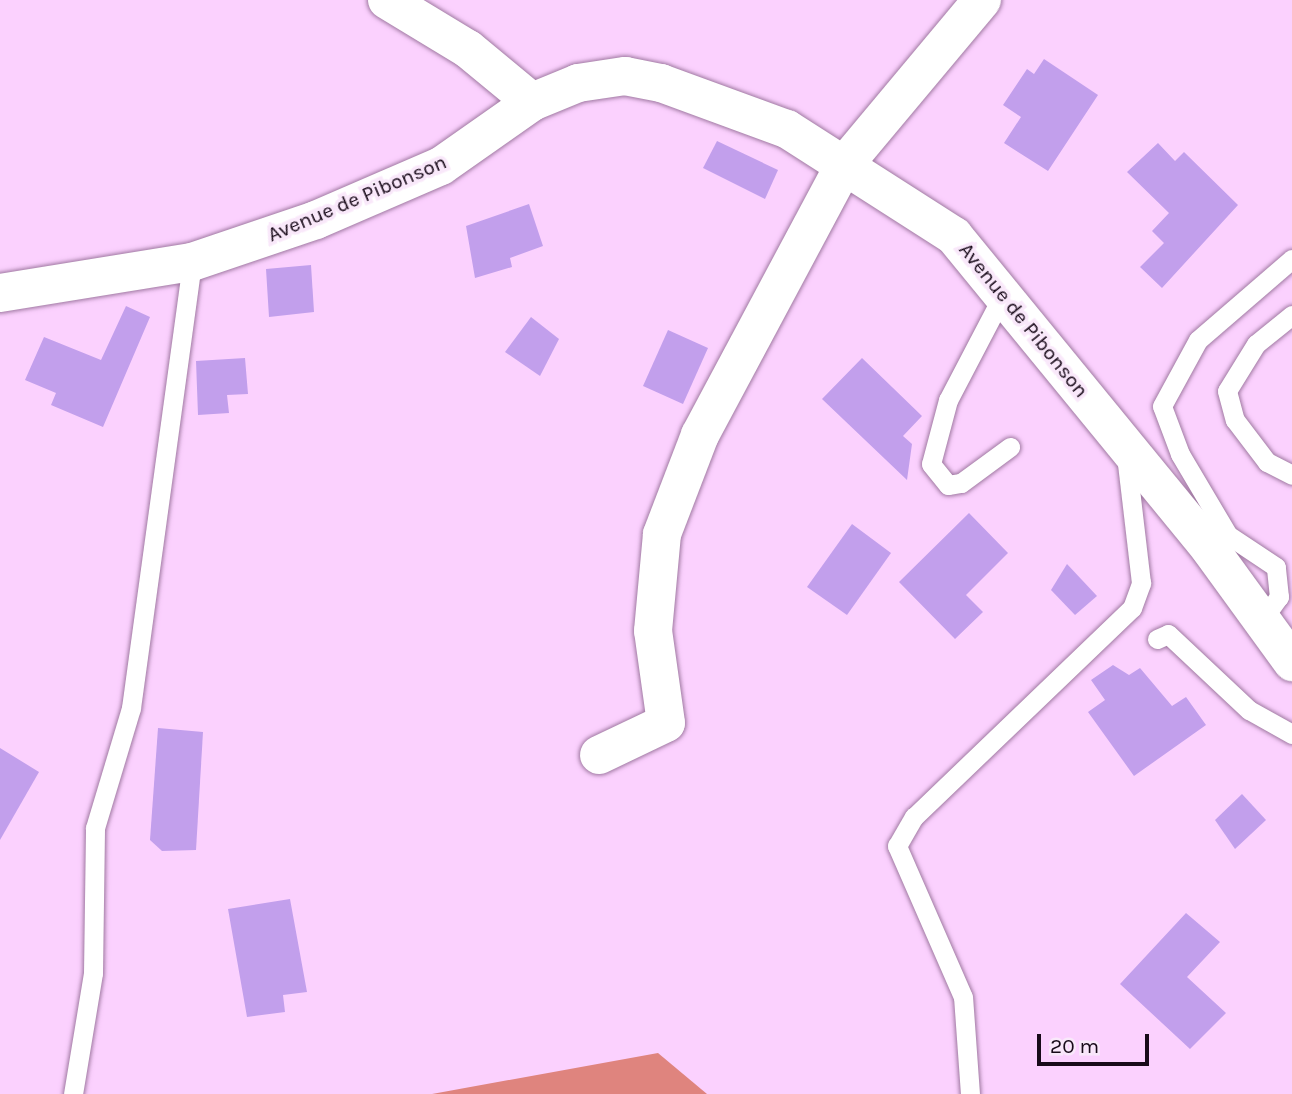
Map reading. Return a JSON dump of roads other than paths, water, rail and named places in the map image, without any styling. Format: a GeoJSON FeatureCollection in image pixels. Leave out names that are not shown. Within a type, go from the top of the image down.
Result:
{"type":"FeatureCollection","features":[{"type":"Feature","properties":{"kind":"street"},"geometry":{"type":"LineString","coordinates":[[387,0],[468,49],[532,102]]}},
{"type":"Feature","properties":{"kind":"street"},"geometry":{"type":"LineString","coordinates":[[599,755],[666,723],[653,631],[662,534],[700,435],[844,165],[982,0]]}},
{"type":"Feature","properties":{"kind":"street","name":"Avenue de Pibonson"},"geometry":{"type":"LineString","coordinates":[[0,293],[192,262],[316,220],[441,166],[532,102],[578,83],[637,78],[787,129],[954,236],[1004,292],[1262,620],[1292,662]]}},
{"type":"Feature","properties":{"kind":"lane"},"geometry":{"type":"LineString","coordinates":[[1262,620],[1279,597],[1276,567],[1228,535],[1180,454],[1163,406],[1198,340],[1292,259]]}},
{"type":"Feature","properties":{"kind":"lane"},"geometry":{"type":"LineString","coordinates":[[73,1094],[93,973],[94,828],[131,708],[192,262]]}},
{"type":"Feature","properties":{"kind":"lane"},"geometry":{"type":"LineString","coordinates":[[1004,292],[948,400],[931,464],[948,485],[961,483],[1010,447]]}},
{"type":"Feature","properties":{"kind":"lane"},"geometry":{"type":"LineString","coordinates":[[1292,315],[1256,344],[1227,391],[1235,420],[1251,441],[1267,461],[1292,475]]}},
{"type":"Feature","properties":{"kind":"lane"},"geometry":{"type":"LineString","coordinates":[[970,1094],[963,997],[897,846],[914,817],[1132,608],[1141,583],[1124,444]]}},
{"type":"Feature","properties":{"kind":"lane"},"geometry":{"type":"LineString","coordinates":[[1157,639],[1168,634],[1249,710],[1292,734]]}}]}
